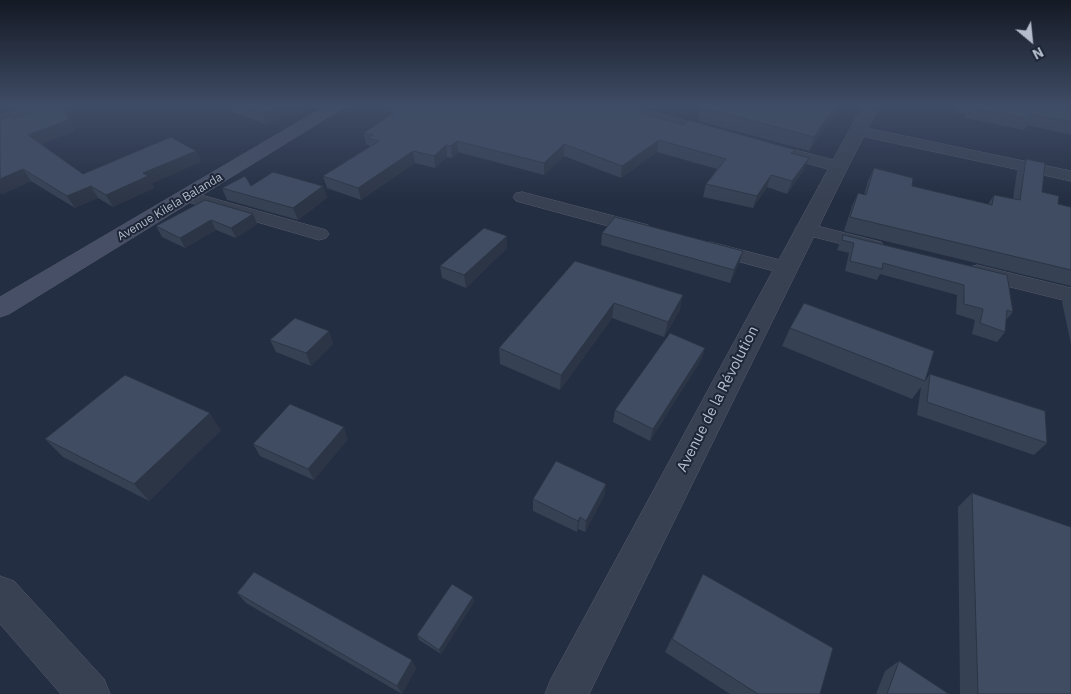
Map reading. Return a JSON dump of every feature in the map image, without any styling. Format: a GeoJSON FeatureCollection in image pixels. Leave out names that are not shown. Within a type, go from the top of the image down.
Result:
{"type":"FeatureCollection","features":[{"type":"Feature","properties":{"kind":"main road","name":"Avenue Kilela Balanda"},"geometry":{"type":"LineString","coordinates":[[0,308],[287,137]]}},
{"type":"Feature","properties":{"kind":"street","name":"Avenue de la Révolution"},"geometry":{"type":"LineString","coordinates":[[566,694],[854,137]]}},
{"type":"Feature","properties":{"kind":"street"},"geometry":{"type":"LineString","coordinates":[[887,137],[1071,176]]}},
{"type":"Feature","properties":{"kind":"street"},"geometry":{"type":"LineString","coordinates":[[763,146],[838,167]]}},
{"type":"Feature","properties":{"kind":"street"},"geometry":{"type":"LineString","coordinates":[[187,196],[318,234]]}},
{"type":"Feature","properties":{"kind":"street"},"geometry":{"type":"LineString","coordinates":[[522,196],[663,235]]}},
{"type":"Feature","properties":{"kind":"street"},"geometry":{"type":"LineString","coordinates":[[805,229],[891,250]]}},
{"type":"Feature","properties":{"kind":"street"},"geometry":{"type":"LineString","coordinates":[[691,242],[785,268]]}},
{"type":"Feature","properties":{"kind":"street"},"geometry":{"type":"LineString","coordinates":[[957,267],[1071,295]]}},
{"type":"Feature","properties":{"kind":"street"},"geometry":{"type":"LineString","coordinates":[[0,595],[89,694]]}},
{"type":"Feature","properties":{"kind":"building"},"geometry":{"type":"Polygon","coordinates":[[[0,137],[31,137],[83,174],[170,137],[196,151],[143,173],[148,176],[106,195],[91,186],[67,196],[23,169],[0,179],[0,137]]]}},
{"type":"Feature","properties":{"kind":"building"},"geometry":{"type":"Polygon","coordinates":[[[751,137],[796,150],[791,153],[809,158],[792,181],[771,175],[757,196],[706,184],[726,159],[659,140],[622,166],[564,144],[544,163],[457,141],[451,146],[446,145],[434,156],[413,151],[358,188],[323,176],[379,141],[367,138],[751,137]]]}},
{"type":"Feature","properties":{"kind":"building"},"geometry":{"type":"Polygon","coordinates":[[[1026,159],[1045,163],[1042,192],[1059,196],[1058,204],[1071,207],[1071,270],[850,217],[858,193],[866,195],[874,168],[913,178],[912,186],[992,205],[994,195],[1020,200],[1026,159]]]}},
{"type":"Feature","properties":{"kind":"building"},"geometry":{"type":"Polygon","coordinates":[[[273,172],[323,186],[293,208],[222,188],[245,176],[251,186],[273,172]]]}},
{"type":"Feature","properties":{"kind":"building"},"geometry":{"type":"Polygon","coordinates":[[[205,200],[253,214],[231,228],[211,220],[180,238],[156,226],[205,200]]]}},
{"type":"Feature","properties":{"kind":"building"},"geometry":{"type":"Polygon","coordinates":[[[615,217],[743,251],[734,270],[602,233],[615,217]]]}},
{"type":"Feature","properties":{"kind":"building"},"geometry":{"type":"Polygon","coordinates":[[[484,228],[507,236],[464,275],[440,266],[484,228]]]}},
{"type":"Feature","properties":{"kind":"building"},"geometry":{"type":"Polygon","coordinates":[[[843,235],[1007,275],[1013,312],[1007,310],[1005,332],[980,323],[983,309],[964,304],[964,285],[883,263],[882,269],[850,261],[854,243],[842,240],[843,235]]]}},
{"type":"Feature","properties":{"kind":"building"},"geometry":{"type":"Polygon","coordinates":[[[575,261],[683,295],[668,322],[614,303],[561,375],[499,348],[575,261]]]}},
{"type":"Feature","properties":{"kind":"building"},"geometry":{"type":"Polygon","coordinates":[[[804,303],[934,351],[925,381],[790,328],[804,303]]]}},
{"type":"Feature","properties":{"kind":"building"},"geometry":{"type":"Polygon","coordinates":[[[295,318],[329,331],[306,353],[270,340],[295,318]]]}},
{"type":"Feature","properties":{"kind":"building"},"geometry":{"type":"Polygon","coordinates":[[[670,333],[705,348],[653,429],[615,410],[670,333]]]}},
{"type":"Feature","properties":{"kind":"building"},"geometry":{"type":"Polygon","coordinates":[[[930,374],[1045,411],[1047,443],[927,402],[930,374]]]}},
{"type":"Feature","properties":{"kind":"building"},"geometry":{"type":"Polygon","coordinates":[[[125,375],[210,413],[134,484],[45,439],[125,375]]]}},
{"type":"Feature","properties":{"kind":"building"},"geometry":{"type":"Polygon","coordinates":[[[290,404],[344,427],[308,469],[253,444],[290,404]]]}},
{"type":"Feature","properties":{"kind":"building"},"geometry":{"type":"Polygon","coordinates":[[[556,461],[606,484],[586,521],[580,517],[578,521],[533,499],[556,461]]]}},
{"type":"Feature","properties":{"kind":"building"},"geometry":{"type":"Polygon","coordinates":[[[972,493],[1071,527],[1071,694],[978,694],[972,493]]]}},
{"type":"Feature","properties":{"kind":"building"},"geometry":{"type":"Polygon","coordinates":[[[254,572],[412,660],[397,686],[237,593],[254,572]]]}},
{"type":"Feature","properties":{"kind":"building"},"geometry":{"type":"Polygon","coordinates":[[[703,574],[833,648],[820,694],[758,694],[672,639],[703,574]]]}},
{"type":"Feature","properties":{"kind":"building"},"geometry":{"type":"Polygon","coordinates":[[[452,584],[473,597],[439,650],[417,635],[452,584]]]}},
{"type":"Feature","properties":{"kind":"building"},"geometry":{"type":"Polygon","coordinates":[[[899,661],[949,694],[887,694],[899,661]]]}}]}
